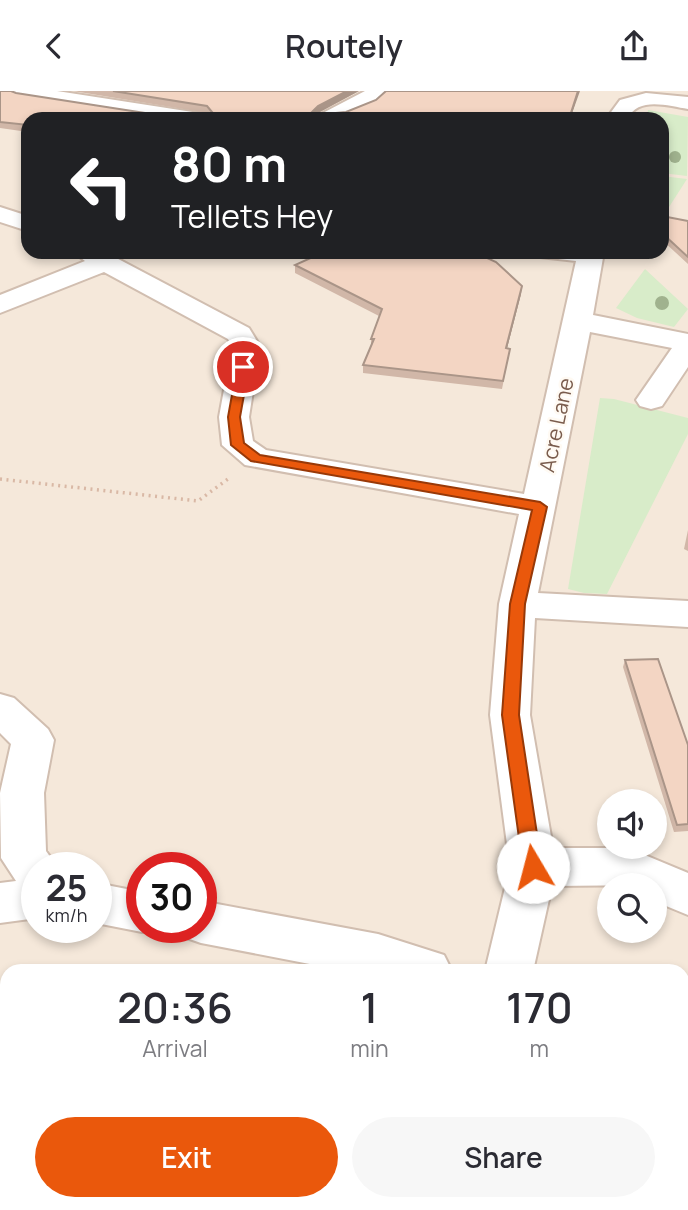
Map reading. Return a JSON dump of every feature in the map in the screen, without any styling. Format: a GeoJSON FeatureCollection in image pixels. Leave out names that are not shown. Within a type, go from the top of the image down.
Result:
{"type":"FeatureCollection","features":[{"type":"Feature","properties":{"kind":"street"},"geometry":{"type":"LineString","coordinates":[[18,91],[154,112]]}},
{"type":"Feature","properties":{"kind":"street"},"geometry":{"type":"LineString","coordinates":[[341,112],[379,91]]}},
{"type":"Feature","properties":{"kind":"street"},"geometry":{"type":"LineString","coordinates":[[618,112],[632,95],[688,103]]}},
{"type":"Feature","properties":{"kind":"street"},"geometry":{"type":"LineString","coordinates":[[0,214],[21,222]]}},
{"type":"Feature","properties":{"kind":"street"},"geometry":{"type":"LineString","coordinates":[[0,305],[92,259]]}},
{"type":"Feature","properties":{"kind":"street"},"geometry":{"type":"LineString","coordinates":[[100,259],[239,334],[246,347],[234,417],[238,445],[256,458],[540,507]]}},
{"type":"Feature","properties":{"kind":"street","name":"Acre Lane"},"geometry":{"type":"LineString","coordinates":[[511,964],[533,867],[510,715],[517,604],[540,507],[589,259]]}},
{"type":"Feature","properties":{"kind":"street"},"geometry":{"type":"LineString","coordinates":[[578,322],[619,327],[688,344],[651,400]]}},
{"type":"Feature","properties":{"kind":"street"},"geometry":{"type":"LineString","coordinates":[[517,604],[688,614]]}},
{"type":"Feature","properties":{"kind":"street"},"geometry":{"type":"LineString","coordinates":[[0,709],[33,740],[22,793],[24,852]]}},
{"type":"Feature","properties":{"kind":"street"},"geometry":{"type":"LineString","coordinates":[[533,867],[628,867],[688,895]]}},
{"type":"Feature","properties":{"kind":"street"},"geometry":{"type":"LineString","coordinates":[[0,903],[21,900]]}},
{"type":"Feature","properties":{"kind":"street"},"geometry":{"type":"LineString","coordinates":[[217,925],[378,956],[404,964]]}},
{"type":"Feature","properties":{"kind":"path"},"geometry":{"type":"LineString","coordinates":[[0,479],[198,502],[256,458]]}},
{"type":"Feature","properties":{"kind":"shaded area"},"geometry":{"type":"Polygon","coordinates":[[[0,91],[688,91],[688,964],[0,964],[0,91]]]}},
{"type":"Feature","properties":{"kind":"green space"},"geometry":{"type":"Polygon","coordinates":[[[669,114],[688,117],[687,176],[669,174],[669,114]]]}},
{"type":"Feature","properties":{"kind":"green space"},"geometry":{"type":"Polygon","coordinates":[[[669,177],[687,179],[669,207],[669,177]]]}},
{"type":"Feature","properties":{"kind":"green space"},"geometry":{"type":"Polygon","coordinates":[[[645,269],[688,309],[674,327],[637,318],[616,308],[645,269]]]}},
{"type":"Feature","properties":{"kind":"green space"},"geometry":{"type":"Polygon","coordinates":[[[600,398],[614,399],[688,418],[688,434],[607,594],[568,589],[600,398]]]}},
{"type":"Feature","properties":{"kind":"building"},"geometry":{"type":"Polygon","coordinates":[[[0,91],[139,112],[21,112],[21,124],[0,122],[0,91]]]}},
{"type":"Feature","properties":{"kind":"building"},"geometry":{"type":"Polygon","coordinates":[[[113,91],[347,91],[312,112],[212,112],[207,106],[113,91]]]}},
{"type":"Feature","properties":{"kind":"building"},"geometry":{"type":"Polygon","coordinates":[[[386,91],[578,91],[571,112],[346,112],[376,100],[386,91]]]}},
{"type":"Feature","properties":{"kind":"building"},"geometry":{"type":"Polygon","coordinates":[[[669,217],[688,221],[688,257],[669,239],[669,217]]]}},
{"type":"Feature","properties":{"kind":"building"},"geometry":{"type":"Polygon","coordinates":[[[308,259],[489,259],[496,262],[522,286],[506,348],[510,349],[503,381],[363,365],[382,309],[295,265],[308,259]]]}},
{"type":"Feature","properties":{"kind":"building"},"geometry":{"type":"Polygon","coordinates":[[[658,659],[688,745],[688,824],[677,825],[625,660],[658,659]]]}},
{"type":"Feature","properties":{"kind":"route"},"geometry":{"type":"LineString","coordinates":[[243,367],[234,417],[238,445],[256,458],[540,507],[517,604],[510,715],[533,867]]}}]}
